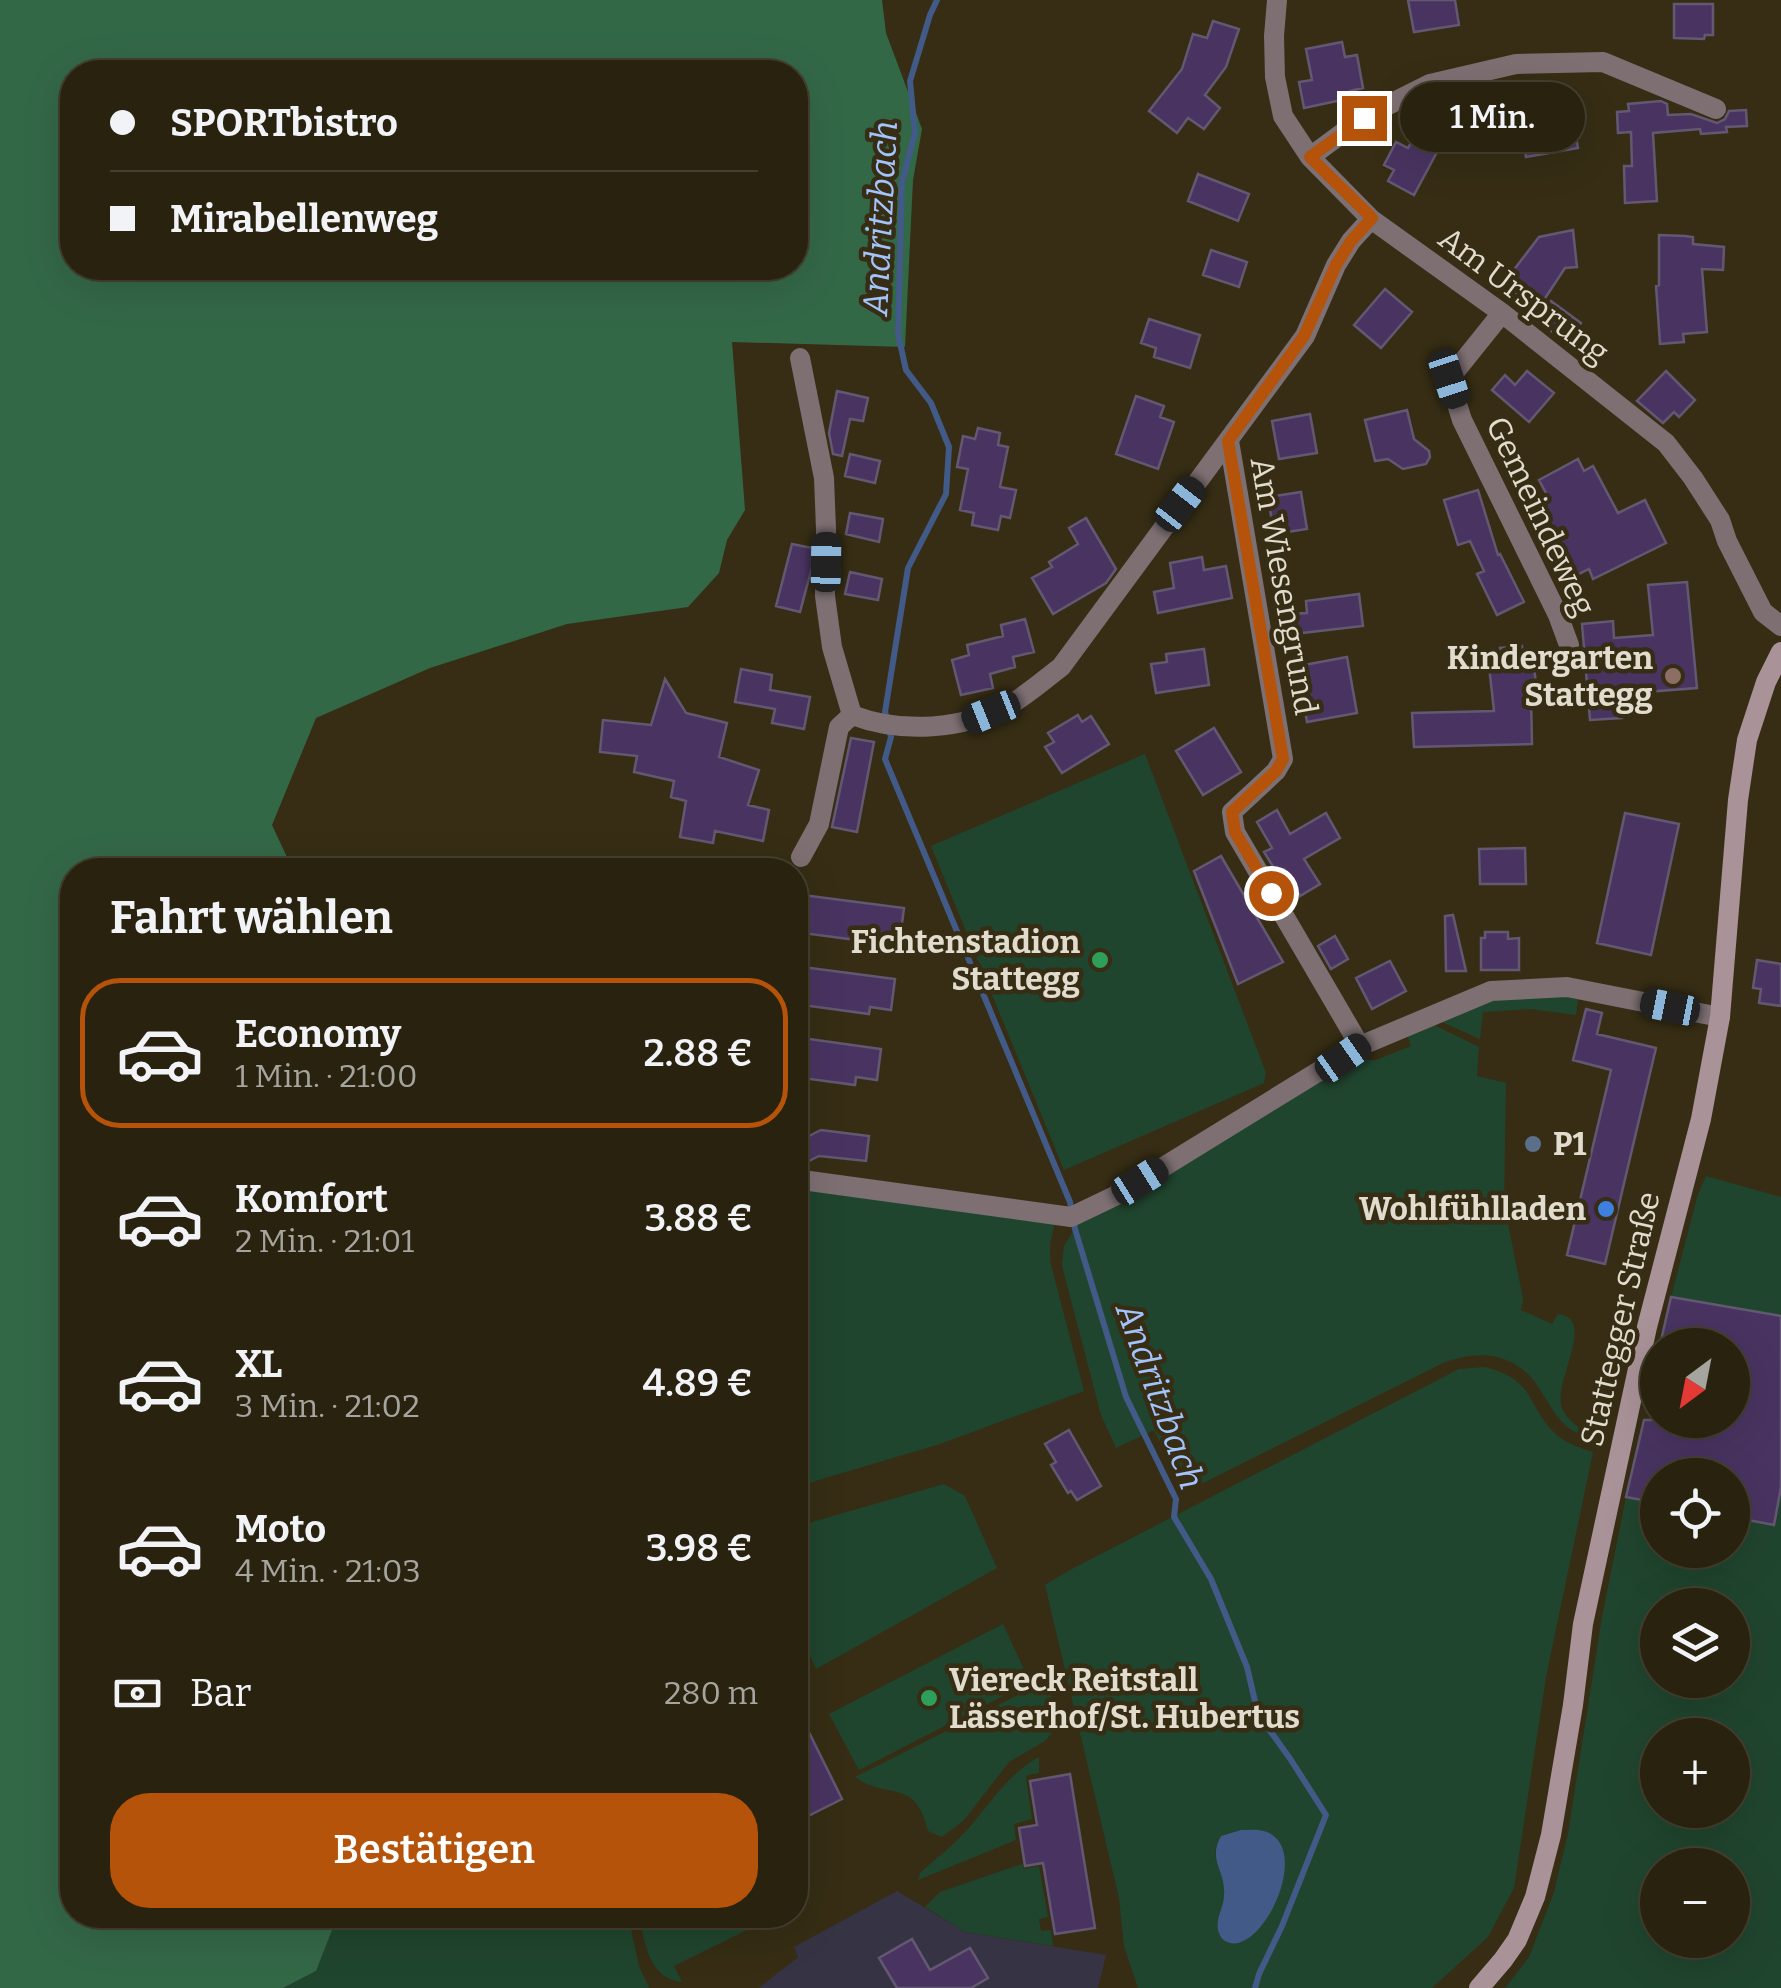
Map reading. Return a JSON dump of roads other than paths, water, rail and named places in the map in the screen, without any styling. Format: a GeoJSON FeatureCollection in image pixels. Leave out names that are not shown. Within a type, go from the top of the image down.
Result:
{"type":"FeatureCollection","features":[{"type":"Feature","properties":{"kind":"main road","name":"Stattegger Straße"},"geometry":{"type":"LineString","coordinates":[[1478,1988],[1504,1960],[1516,1940],[1534,1898],[1551,1835],[1583,1624],[1646,1327],[1701,1119],[1720,1017],[1738,800],[1747,740],[1774,684],[1781,652]]}},
{"type":"Feature","properties":{"kind":"street","name":"Am Ursprung"},"geometry":{"type":"LineString","coordinates":[[1277,0],[1274,77],[1283,116],[1310,157],[1372,218],[1502,313],[1666,443],[1720,520],[1763,612],[1781,626]]}},
{"type":"Feature","properties":{"kind":"street"},"geometry":{"type":"LineString","coordinates":[[1310,157],[1364,118],[1430,84],[1516,64],[1603,62],[1716,110]]}},
{"type":"Feature","properties":{"kind":"street"},"geometry":{"type":"LineString","coordinates":[[801,857],[819,824],[839,728],[862,718],[903,728],[972,719],[1010,704],[1061,667],[1304,336],[1336,265],[1372,218]]}},
{"type":"Feature","properties":{"kind":"street","name":"Gemeindeweg"},"geometry":{"type":"LineString","coordinates":[[1502,313],[1449,379],[1462,420],[1569,645]]}},
{"type":"Feature","properties":{"kind":"street"},"geometry":{"type":"LineString","coordinates":[[800,358],[824,478],[825,596],[832,647],[862,718]]}},
{"type":"Feature","properties":{"kind":"street","name":"Am Wiesengrund"},"geometry":{"type":"LineString","coordinates":[[1228,441],[1283,759],[1276,771],[1232,812],[1235,832],[1360,1046]]}},
{"type":"Feature","properties":{"kind":"street"},"geometry":{"type":"LineString","coordinates":[[808,1181],[1071,1217],[1121,1193],[1360,1046],[1491,992],[1581,989],[1720,1017]]}},
{"type":"Feature","properties":{"kind":"water"},"geometry":{"type":"Polygon","coordinates":[[[1241,1830],[1264,1831],[1278,1840],[1284,1856],[1284,1875],[1269,1915],[1257,1931],[1244,1941],[1230,1943],[1222,1938],[1218,1928],[1224,1886],[1216,1852],[1221,1836],[1241,1830]]]}},
{"type":"Feature","properties":{"kind":"waterway","name":"Andritzbach"},"geometry":{"type":"LineString","coordinates":[[887,718],[908,568],[946,494],[949,447],[931,403],[906,370],[898,334],[902,182],[915,133],[910,81],[937,0]]}},
{"type":"Feature","properties":{"kind":"waterway","name":"Andritzbach"},"geometry":{"type":"LineString","coordinates":[[889,730],[885,759],[1070,1202],[1126,1397],[1176,1499],[1174,1517],[1211,1579],[1247,1667],[1258,1714],[1326,1815],[1255,1988]]}},
{"type":"Feature","properties":{"kind":"place","name":"Kindergarten Stattegg"},"geometry":{"type":"Point","coordinates":[1673,676]}},
{"type":"Feature","properties":{"kind":"place","name":"Fichtenstadion Stattegg"},"geometry":{"type":"Point","coordinates":[1100,960]}},
{"type":"Feature","properties":{"kind":"place","name":"P1"},"geometry":{"type":"Point","coordinates":[1533,1144]}},
{"type":"Feature","properties":{"kind":"place","name":"Wohlfühlladen"},"geometry":{"type":"Point","coordinates":[1606,1209]}},
{"type":"Feature","properties":{"kind":"place","name":"Viereck Reitstall Lässerhof/St. Hubertus"},"geometry":{"type":"Point","coordinates":[929,1698]}}]}
